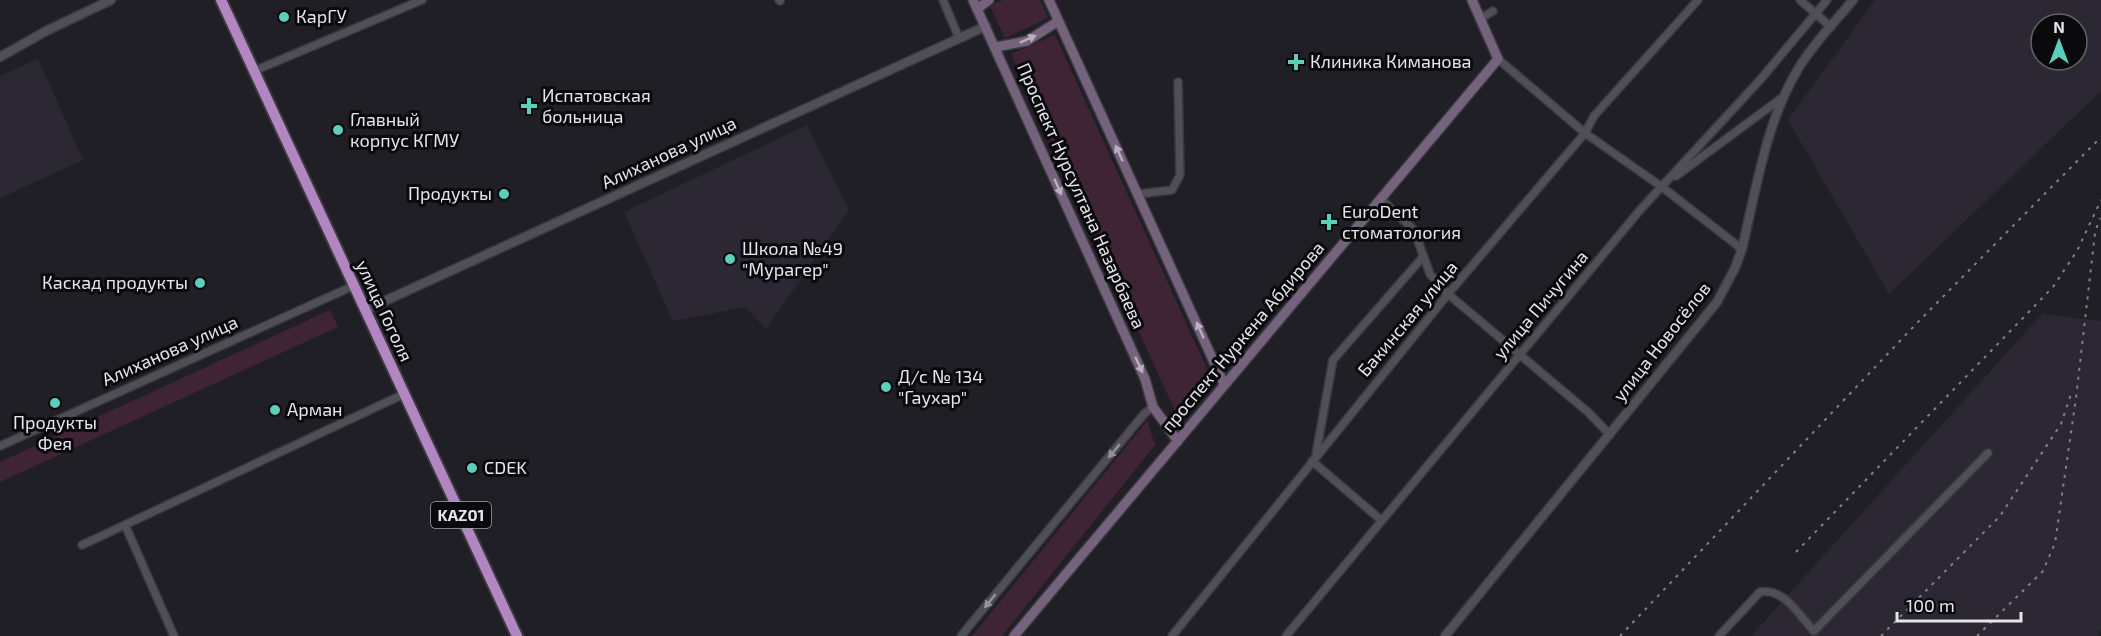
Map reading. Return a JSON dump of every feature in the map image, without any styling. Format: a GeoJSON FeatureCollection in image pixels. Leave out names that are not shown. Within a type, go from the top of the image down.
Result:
{"type":"FeatureCollection","features":[{"type":"Feature","properties":{"kind":"highway","name":"улица Гоголя"},"geometry":{"type":"LineString","coordinates":[[221,0],[517,636]]}},
{"type":"Feature","properties":{"kind":"main road"},"geometry":{"type":"LineString","coordinates":[[975,4],[989,0]]}},
{"type":"Feature","properties":{"kind":"main road"},"geometry":{"type":"LineString","coordinates":[[1049,0],[1057,22],[1139,194],[1224,384]]}},
{"type":"Feature","properties":{"kind":"main road"},"geometry":{"type":"LineString","coordinates":[[1472,0],[1498,59]]}},
{"type":"Feature","properties":{"kind":"main road","name":"Проспект Нурсултана Назарбаева"},"geometry":{"type":"LineString","coordinates":[[975,4],[1145,379],[1153,407]]}},
{"type":"Feature","properties":{"kind":"main road"},"geometry":{"type":"LineString","coordinates":[[996,47],[1027,41],[1057,22]]}},
{"type":"Feature","properties":{"kind":"main road","name":"проспект Нуркена Абдирова"},"geometry":{"type":"LineString","coordinates":[[1014,636],[1498,59]]}},
{"type":"Feature","properties":{"kind":"main road"},"geometry":{"type":"LineString","coordinates":[[1153,407],[1178,441]]}},
{"type":"Feature","properties":{"kind":"street"},"geometry":{"type":"LineString","coordinates":[[0,57],[46,31],[111,0]]}},
{"type":"Feature","properties":{"kind":"street"},"geometry":{"type":"LineString","coordinates":[[254,71],[422,0]]}},
{"type":"Feature","properties":{"kind":"street"},"geometry":{"type":"LineString","coordinates":[[943,0],[960,39]]}},
{"type":"Feature","properties":{"kind":"street","name":"Бакинская улица"},"geometry":{"type":"LineString","coordinates":[[1172,636],[1313,458],[1585,133],[1594,116],[1698,0]]}},
{"type":"Feature","properties":{"kind":"street"},"geometry":{"type":"LineString","coordinates":[[1800,0],[1831,27]]}},
{"type":"Feature","properties":{"kind":"street","name":"улица Пичугина"},"geometry":{"type":"LineString","coordinates":[[1286,636],[1662,187],[1760,80],[1827,0]]}},
{"type":"Feature","properties":{"kind":"street","name":"улица Новосёлов"},"geometry":{"type":"LineString","coordinates":[[1446,636],[1717,302],[1736,268],[1783,97],[1799,68],[1852,0]]}},
{"type":"Feature","properties":{"kind":"street"},"geometry":{"type":"LineString","coordinates":[[1480,19],[1493,11]]}},
{"type":"Feature","properties":{"kind":"street","name":"Алиханова улица"},"geometry":{"type":"LineString","coordinates":[[365,310],[986,26]]}},
{"type":"Feature","properties":{"kind":"street"},"geometry":{"type":"LineString","coordinates":[[1498,59],[1585,133],[1662,187],[1742,249]]}},
{"type":"Feature","properties":{"kind":"street"},"geometry":{"type":"LineString","coordinates":[[1139,194],[1172,190],[1180,175],[1178,81]]}},
{"type":"Feature","properties":{"kind":"street"},"geometry":{"type":"LineString","coordinates":[[1662,187],[1783,97]]}},
{"type":"Feature","properties":{"kind":"street"},"geometry":{"type":"LineString","coordinates":[[1382,200],[1414,230],[1422,258],[1430,274],[1448,294],[1589,413],[1610,435]]}},
{"type":"Feature","properties":{"kind":"street"},"geometry":{"type":"LineString","coordinates":[[1381,520],[1313,458],[1333,360],[1422,258]]}},
{"type":"Feature","properties":{"kind":"street","name":"Алиханова улица"},"geometry":{"type":"LineString","coordinates":[[0,446],[353,286]]}},
{"type":"Feature","properties":{"kind":"street"},"geometry":{"type":"LineString","coordinates":[[82,545],[404,394]]}},
{"type":"Feature","properties":{"kind":"street","name":"проспект Нуркена Абдирова"},"geometry":{"type":"LineString","coordinates":[[961,636],[1144,414],[1153,407]]}},
{"type":"Feature","properties":{"kind":"street"},"geometry":{"type":"LineString","coordinates":[[1719,636],[1760,592],[1768,590],[1778,592],[1814,631],[1988,453]]}},
{"type":"Feature","properties":{"kind":"street"},"geometry":{"type":"LineString","coordinates":[[125,525],[174,636]]}},
{"type":"Feature","properties":{"kind":"shaded area"},"geometry":{"type":"Polygon","coordinates":[[[1003,0],[1040,0],[1048,18],[1005,38],[990,6],[1003,0]]]}},
{"type":"Feature","properties":{"kind":"shaded area"},"geometry":{"type":"Polygon","coordinates":[[[1875,0],[2101,0],[2101,91],[1889,294],[1788,120],[1875,0]]]}},
{"type":"Feature","properties":{"kind":"shaded area"},"geometry":{"type":"Polygon","coordinates":[[[1055,35],[1209,373],[1177,415],[1011,54],[1055,35]]]}},
{"type":"Feature","properties":{"kind":"shaded area"},"geometry":{"type":"Polygon","coordinates":[[[38,59],[83,160],[0,198],[0,76],[38,59]]]}},
{"type":"Feature","properties":{"kind":"shaded area","name":"Школа №49 \"Мурагер\""},"geometry":{"type":"Polygon","coordinates":[[[807,125],[849,210],[766,329],[745,307],[673,321],[624,212],[807,125]]]}},
{"type":"Feature","properties":{"kind":"shaded area"},"geometry":{"type":"Polygon","coordinates":[[[330,310],[338,327],[0,482],[0,462],[330,310]]]}},
{"type":"Feature","properties":{"kind":"shaded area"},"geometry":{"type":"Polygon","coordinates":[[[2042,314],[2101,321],[2101,630],[2096,636],[1751,636],[2042,314]]]}},
{"type":"Feature","properties":{"kind":"shaded area"},"geometry":{"type":"Polygon","coordinates":[[[1147,421],[1155,445],[1002,636],[972,636],[1147,421]]]}},
{"type":"Feature","properties":{"kind":"railway"},"geometry":{"type":"LineString","coordinates":[[1620,636],[1917,323],[2101,137]]}},
{"type":"Feature","properties":{"kind":"railway"},"geometry":{"type":"LineString","coordinates":[[1796,552],[2053,287],[2077,251],[2101,200]]}},
{"type":"Feature","properties":{"kind":"railway"},"geometry":{"type":"LineString","coordinates":[[1977,636],[2043,571],[2055,543],[2076,398],[2095,233],[2100,218]]}},
{"type":"Feature","properties":{"kind":"railway"},"geometry":{"type":"LineString","coordinates":[[1881,636],[2000,516],[2061,424],[2071,394]]}},
{"type":"Feature","properties":{"kind":"place","name":"КарГУ"},"geometry":{"type":"Point","coordinates":[284,17]}},
{"type":"Feature","properties":{"kind":"place","name":"Клиника Киманова"},"geometry":{"type":"Point","coordinates":[1296,62]}},
{"type":"Feature","properties":{"kind":"place","name":"Испатовская больница"},"geometry":{"type":"Point","coordinates":[529,106]}},
{"type":"Feature","properties":{"kind":"place","name":"Главный корпус КГМУ"},"geometry":{"type":"Point","coordinates":[338,130]}},
{"type":"Feature","properties":{"kind":"place","name":"Продукты"},"geometry":{"type":"Point","coordinates":[504,194]}},
{"type":"Feature","properties":{"kind":"place","name":"EuroDent стоматология"},"geometry":{"type":"Point","coordinates":[1329,222]}},
{"type":"Feature","properties":{"kind":"place","name":"Школа №49 \"Мурагер\""},"geometry":{"type":"Point","coordinates":[730,259]}},
{"type":"Feature","properties":{"kind":"place","name":"Каскад продукты"},"geometry":{"type":"Point","coordinates":[200,283]}},
{"type":"Feature","properties":{"kind":"place","name":"Д/с № 134 \"Гаухар\""},"geometry":{"type":"Point","coordinates":[886,387]}},
{"type":"Feature","properties":{"kind":"place","name":"Продукты Фея"},"geometry":{"type":"Point","coordinates":[55,403]}},
{"type":"Feature","properties":{"kind":"place","name":"Арман"},"geometry":{"type":"Point","coordinates":[275,410]}},
{"type":"Feature","properties":{"kind":"place","name":"CDEK"},"geometry":{"type":"Point","coordinates":[472,468]}}]}
